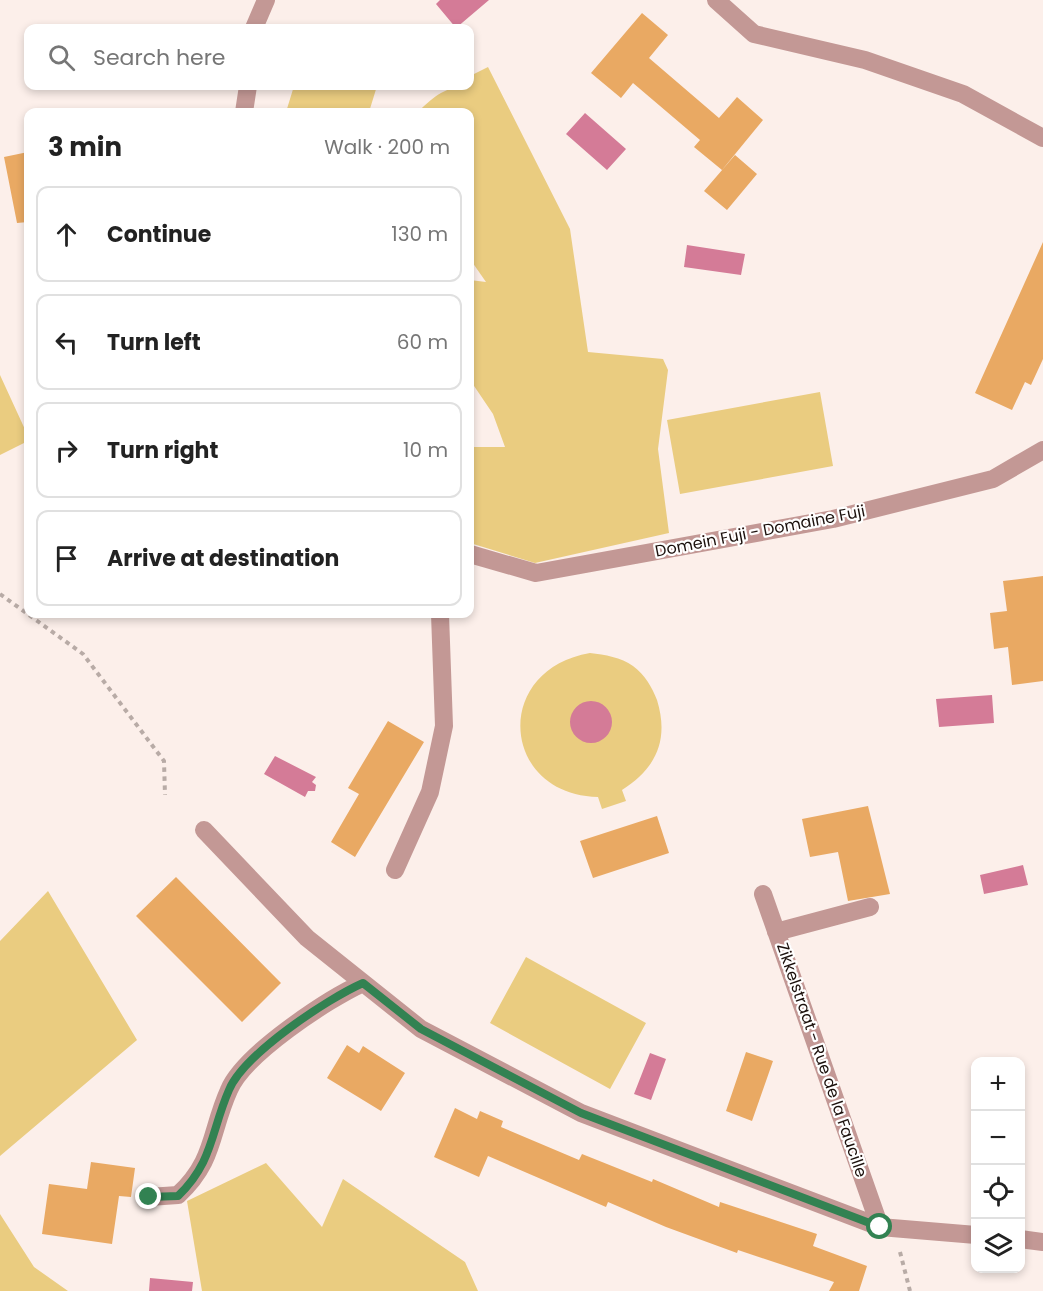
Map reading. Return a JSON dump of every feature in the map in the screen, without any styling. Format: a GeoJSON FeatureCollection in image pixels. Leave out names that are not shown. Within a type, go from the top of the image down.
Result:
{"type":"FeatureCollection","features":[{"type":"Feature","properties":{"kind":"street"},"geometry":{"type":"LineString","coordinates":[[256,24],[266,0]]}},
{"type":"Feature","properties":{"kind":"street"},"geometry":{"type":"LineString","coordinates":[[716,0],[754,34],[865,60],[963,94],[1043,138]]}},
{"type":"Feature","properties":{"kind":"street"},"geometry":{"type":"LineString","coordinates":[[245,108],[247,90]]}},
{"type":"Feature","properties":{"kind":"street","name":"Domein Fuji - Domaine Fuji"},"geometry":{"type":"LineString","coordinates":[[474,555],[536,573],[811,524],[993,479],[1043,450]]}},
{"type":"Feature","properties":{"kind":"street"},"geometry":{"type":"LineString","coordinates":[[396,870],[430,792],[444,726],[440,618]]}},
{"type":"Feature","properties":{"kind":"street"},"geometry":{"type":"LineString","coordinates":[[204,830],[307,938],[421,1029],[581,1113],[887,1227],[971,1235]]}},
{"type":"Feature","properties":{"kind":"street","name":"Zikkelstraat - Rue de la Faucille"},"geometry":{"type":"LineString","coordinates":[[763,894],[887,1227]]}},
{"type":"Feature","properties":{"kind":"street"},"geometry":{"type":"LineString","coordinates":[[776,932],[870,907]]}},
{"type":"Feature","properties":{"kind":"street"},"geometry":{"type":"LineString","coordinates":[[149,1197],[178,1196],[194,1181],[208,1158],[229,1089],[239,1073],[289,1029],[341,993],[363,983]]}},
{"type":"Feature","properties":{"kind":"street"},"geometry":{"type":"LineString","coordinates":[[1025,1240],[1043,1242]]}},
{"type":"Feature","properties":{"kind":"path"},"geometry":{"type":"LineString","coordinates":[[0,594],[24,612]]}},
{"type":"Feature","properties":{"kind":"path"},"geometry":{"type":"LineString","coordinates":[[33,618],[82,654],[164,760],[165,795]]}},
{"type":"Feature","properties":{"kind":"path"},"geometry":{"type":"LineString","coordinates":[[887,1227],[910,1291]]}},
{"type":"Feature","properties":{"kind":"shaded area"},"geometry":{"type":"Polygon","coordinates":[[[440,0],[489,0],[461,24],[453,24],[436,4],[440,0]]]}},
{"type":"Feature","properties":{"kind":"shaded area"},"geometry":{"type":"Polygon","coordinates":[[[488,67],[570,229],[588,352],[663,359],[668,370],[658,449],[669,533],[535,563],[474,544],[474,447],[505,447],[493,414],[474,386],[474,280],[486,282],[474,265],[474,108],[422,108],[447,90],[474,90],[474,74],[488,67]]]}},
{"type":"Feature","properties":{"kind":"shaded area"},"geometry":{"type":"Polygon","coordinates":[[[293,90],[376,90],[370,108],[287,108],[293,90]]]}},
{"type":"Feature","properties":{"kind":"shaded area"},"geometry":{"type":"Polygon","coordinates":[[[585,113],[626,149],[607,170],[566,134],[585,113]]]}},
{"type":"Feature","properties":{"kind":"shaded area"},"geometry":{"type":"Polygon","coordinates":[[[687,245],[745,254],[741,275],[684,267],[687,245]]]}},
{"type":"Feature","properties":{"kind":"shaded area"},"geometry":{"type":"Polygon","coordinates":[[[0,375],[24,427],[24,443],[0,455],[0,375]]]}},
{"type":"Feature","properties":{"kind":"shaded area"},"geometry":{"type":"Polygon","coordinates":[[[820,392],[833,466],[680,494],[667,420],[820,392]]]}},
{"type":"Feature","properties":{"kind":"shaded area"},"geometry":{"type":"Polygon","coordinates":[[[590,653],[623,660],[641,673],[657,700],[662,727],[652,762],[644,772],[622,790],[626,801],[602,809],[598,797],[566,791],[542,776],[527,755],[521,731],[523,706],[536,682],[558,664],[590,653]]]}},
{"type":"Feature","properties":{"kind":"shaded area"},"geometry":{"type":"Polygon","coordinates":[[[992,695],[994,723],[939,727],[936,699],[992,695]]]}},
{"type":"Feature","properties":{"kind":"shaded area"},"geometry":{"type":"Polygon","coordinates":[[[591,701],[599,702],[606,707],[611,714],[611,730],[606,737],[599,742],[591,743],[583,742],[576,737],[571,730],[570,722],[571,714],[576,707],[583,702],[591,701]]]}},
{"type":"Feature","properties":{"kind":"shaded area"},"geometry":{"type":"Polygon","coordinates":[[[275,756],[316,777],[312,782],[316,785],[315,791],[308,791],[305,797],[264,774],[275,756]]]}},
{"type":"Feature","properties":{"kind":"shaded area"},"geometry":{"type":"Polygon","coordinates":[[[1023,865],[1028,885],[984,894],[980,875],[1023,865]]]}},
{"type":"Feature","properties":{"kind":"shaded area"},"geometry":{"type":"Polygon","coordinates":[[[48,891],[137,1040],[0,1156],[0,941],[48,891]]]}},
{"type":"Feature","properties":{"kind":"shaded area"},"geometry":{"type":"Polygon","coordinates":[[[526,957],[646,1023],[610,1089],[490,1023],[526,957]]]}},
{"type":"Feature","properties":{"kind":"shaded area"},"geometry":{"type":"Polygon","coordinates":[[[650,1053],[666,1059],[651,1100],[634,1094],[650,1053]]]}},
{"type":"Feature","properties":{"kind":"shaded area"},"geometry":{"type":"Polygon","coordinates":[[[266,1163],[322,1227],[343,1179],[465,1262],[478,1291],[202,1291],[187,1201],[266,1163]]]}},
{"type":"Feature","properties":{"kind":"shaded area"},"geometry":{"type":"Polygon","coordinates":[[[0,1214],[34,1267],[68,1291],[0,1291],[0,1214]]]}},
{"type":"Feature","properties":{"kind":"shaded area"},"geometry":{"type":"Polygon","coordinates":[[[150,1278],[193,1282],[192,1291],[149,1291],[150,1278]]]}},
{"type":"Feature","properties":{"kind":"building"},"geometry":{"type":"Polygon","coordinates":[[[642,13],[668,35],[649,58],[719,118],[737,97],[763,120],[722,170],[694,147],[700,140],[633,83],[621,98],[591,73],[642,13]]]}},
{"type":"Feature","properties":{"kind":"building"},"geometry":{"type":"Polygon","coordinates":[[[24,153],[24,222],[17,223],[4,157],[24,153]]]}},
{"type":"Feature","properties":{"kind":"building"},"geometry":{"type":"Polygon","coordinates":[[[735,155],[757,174],[727,210],[704,191],[735,155]]]}},
{"type":"Feature","properties":{"kind":"building"},"geometry":{"type":"Polygon","coordinates":[[[1043,242],[1043,359],[1031,385],[1025,382],[1012,410],[975,393],[1043,242]]]}},
{"type":"Feature","properties":{"kind":"building"},"geometry":{"type":"Polygon","coordinates":[[[1043,576],[1043,681],[1012,685],[1008,647],[994,649],[990,613],[1007,611],[1003,581],[1043,576]]]}},
{"type":"Feature","properties":{"kind":"building"},"geometry":{"type":"Polygon","coordinates":[[[388,721],[424,742],[355,857],[331,842],[359,794],[348,788],[388,721]]]}},
{"type":"Feature","properties":{"kind":"building"},"geometry":{"type":"Polygon","coordinates":[[[868,806],[890,894],[848,901],[838,852],[810,857],[802,819],[868,806]]]}},
{"type":"Feature","properties":{"kind":"building"},"geometry":{"type":"Polygon","coordinates":[[[657,816],[669,853],[593,878],[580,841],[657,816]]]}},
{"type":"Feature","properties":{"kind":"building"},"geometry":{"type":"Polygon","coordinates":[[[176,877],[281,983],[242,1022],[136,916],[176,877]]]}},
{"type":"Feature","properties":{"kind":"building"},"geometry":{"type":"Polygon","coordinates":[[[347,1045],[359,1053],[363,1046],[405,1073],[381,1111],[327,1078],[347,1045]]]}},
{"type":"Feature","properties":{"kind":"building"},"geometry":{"type":"Polygon","coordinates":[[[746,1052],[773,1061],[752,1121],[726,1111],[746,1052]]]}},
{"type":"Feature","properties":{"kind":"building"},"geometry":{"type":"Polygon","coordinates":[[[455,1108],[477,1119],[480,1111],[503,1121],[501,1127],[579,1160],[582,1154],[652,1182],[653,1179],[719,1207],[720,1202],[817,1234],[813,1246],[867,1266],[859,1291],[829,1291],[834,1282],[738,1250],[737,1253],[666,1227],[608,1202],[606,1207],[488,1156],[479,1177],[434,1157],[455,1108]]]}},
{"type":"Feature","properties":{"kind":"building"},"geometry":{"type":"Polygon","coordinates":[[[91,1162],[135,1168],[131,1197],[119,1196],[112,1244],[42,1234],[49,1184],[87,1189],[91,1162]]]}},
{"type":"Feature","properties":{"kind":"route"},"geometry":{"type":"LineString","coordinates":[[149,1197],[178,1196],[194,1181],[208,1158],[229,1089],[239,1073],[289,1029],[341,993],[363,983],[421,1029],[581,1113],[880,1227]]}}]}
